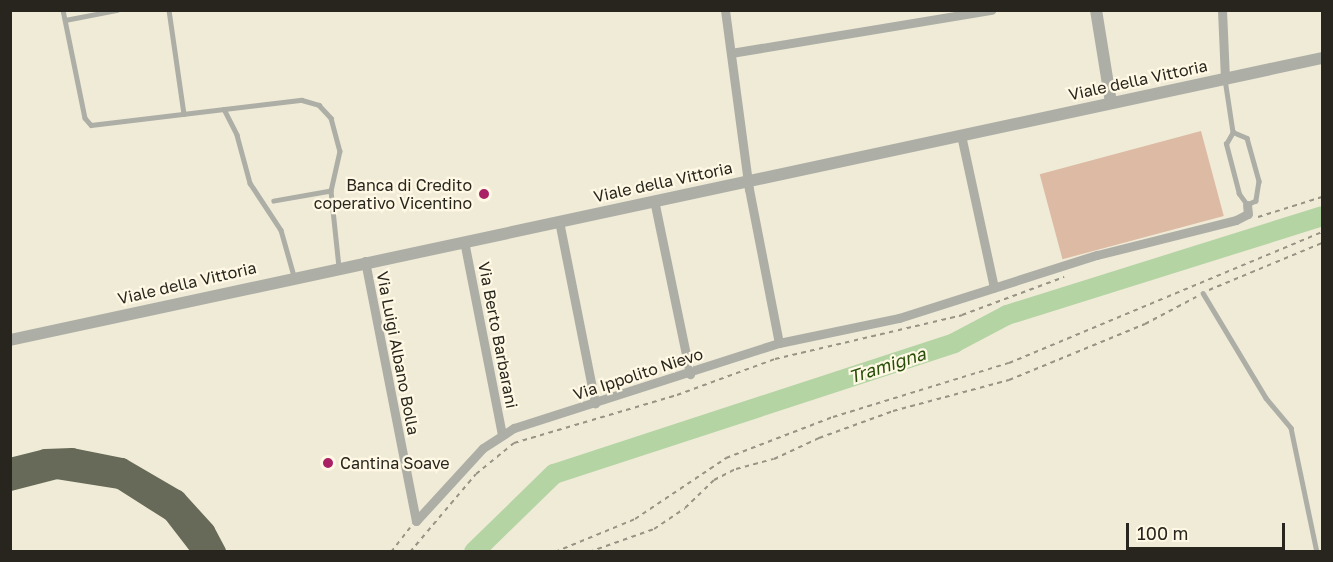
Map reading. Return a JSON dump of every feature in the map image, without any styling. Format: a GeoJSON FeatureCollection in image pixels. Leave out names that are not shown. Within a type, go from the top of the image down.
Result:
{"type":"FeatureCollection","features":[{"type":"Feature","properties":{"kind":"highway"},"geometry":{"type":"LineString","coordinates":[[10,467],[45,458],[72,457],[123,467],[177,499],[206,531],[217,552]]}},
{"type":"Feature","properties":{"kind":"highway"},"geometry":{"type":"LineString","coordinates":[[10,482],[57,470],[120,480],[172,513],[202,552]]}},
{"type":"Feature","properties":{"kind":"street"},"geometry":{"type":"LineString","coordinates":[[724,10],[748,180],[779,343]]}},
{"type":"Feature","properties":{"kind":"street"},"geometry":{"type":"LineString","coordinates":[[938,10],[939,21]]}},
{"type":"Feature","properties":{"kind":"street"},"geometry":{"type":"LineString","coordinates":[[730,53],[939,21],[991,10]]}},
{"type":"Feature","properties":{"kind":"street"},"geometry":{"type":"LineString","coordinates":[[1096,10],[1111,103]]}},
{"type":"Feature","properties":{"kind":"street"},"geometry":{"type":"LineString","coordinates":[[1222,10],[1225,78]]}},
{"type":"Feature","properties":{"kind":"street","name":"Viale della Vittoria"},"geometry":{"type":"LineString","coordinates":[[15,339],[294,276],[1323,58]]}},
{"type":"Feature","properties":{"kind":"street"},"geometry":{"type":"LineString","coordinates":[[961,135],[994,287]]}},
{"type":"Feature","properties":{"kind":"street"},"geometry":{"type":"LineString","coordinates":[[654,200],[690,374]]}},
{"type":"Feature","properties":{"kind":"street","name":"Via Ippolito Nievo"},"geometry":{"type":"LineString","coordinates":[[416,521],[470,461],[502,434],[779,343],[899,318],[1097,255],[1236,220],[1248,213],[1247,205]]}},
{"type":"Feature","properties":{"kind":"street"},"geometry":{"type":"LineString","coordinates":[[559,221],[595,404]]}},
{"type":"Feature","properties":{"kind":"street","name":"Via Berto Barbarani"},"geometry":{"type":"LineString","coordinates":[[464,241],[502,434]]}},
{"type":"Feature","properties":{"kind":"street","name":"Via Luigi Albano Bolla"},"geometry":{"type":"LineString","coordinates":[[365,261],[416,521]]}},
{"type":"Feature","properties":{"kind":"lane"},"geometry":{"type":"LineString","coordinates":[[63,10],[87,122],[92,125],[302,100],[318,105],[331,118],[340,152],[331,191],[339,267]]}},
{"type":"Feature","properties":{"kind":"lane"},"geometry":{"type":"LineString","coordinates":[[65,20],[117,10]]}},
{"type":"Feature","properties":{"kind":"lane"},"geometry":{"type":"LineString","coordinates":[[169,10],[184,114]]}},
{"type":"Feature","properties":{"kind":"lane"},"geometry":{"type":"LineString","coordinates":[[1225,78],[1233,132],[1226,144],[1239,194],[1247,205],[1256,201],[1259,180],[1247,138],[1233,132]]}},
{"type":"Feature","properties":{"kind":"lane"},"geometry":{"type":"LineString","coordinates":[[224,109],[237,135],[250,183],[281,230],[294,276]]}},
{"type":"Feature","properties":{"kind":"lane"},"geometry":{"type":"LineString","coordinates":[[274,201],[331,191]]}},
{"type":"Feature","properties":{"kind":"lane"},"geometry":{"type":"LineString","coordinates":[[1203,292],[1266,398],[1291,428],[1317,552]]}},
{"type":"Feature","properties":{"kind":"path"},"geometry":{"type":"LineString","coordinates":[[555,552],[635,519],[726,458],[833,417],[1009,363],[1323,232]]}},
{"type":"Feature","properties":{"kind":"path"},"geometry":{"type":"LineString","coordinates":[[589,552],[654,529],[685,508],[714,480],[736,470],[774,459],[819,438],[893,411],[1010,380],[1145,324],[1203,292],[1323,243]]}},
{"type":"Feature","properties":{"kind":"path"},"geometry":{"type":"LineString","coordinates":[[410,552],[476,474],[514,443],[677,395],[775,359],[962,315],[1072,274]]}},
{"type":"Feature","properties":{"kind":"path"},"geometry":{"type":"LineString","coordinates":[[391,552],[416,521]]}},
{"type":"Feature","properties":{"kind":"shaded area"},"geometry":{"type":"Polygon","coordinates":[[[1201,131],[1224,216],[1062,259],[1040,174],[1201,131]]]}},
{"type":"Feature","properties":{"kind":"waterway","name":"Tramigna"},"geometry":{"type":"LineString","coordinates":[[474,552],[554,474],[954,343],[1007,315],[1322,216]]}},
{"type":"Feature","properties":{"kind":"place","name":"Banca di Credito coperativo Vicentino"},"geometry":{"type":"Point","coordinates":[484,194]}},
{"type":"Feature","properties":{"kind":"place","name":"Cantina Soave"},"geometry":{"type":"Point","coordinates":[328,463]}}]}
